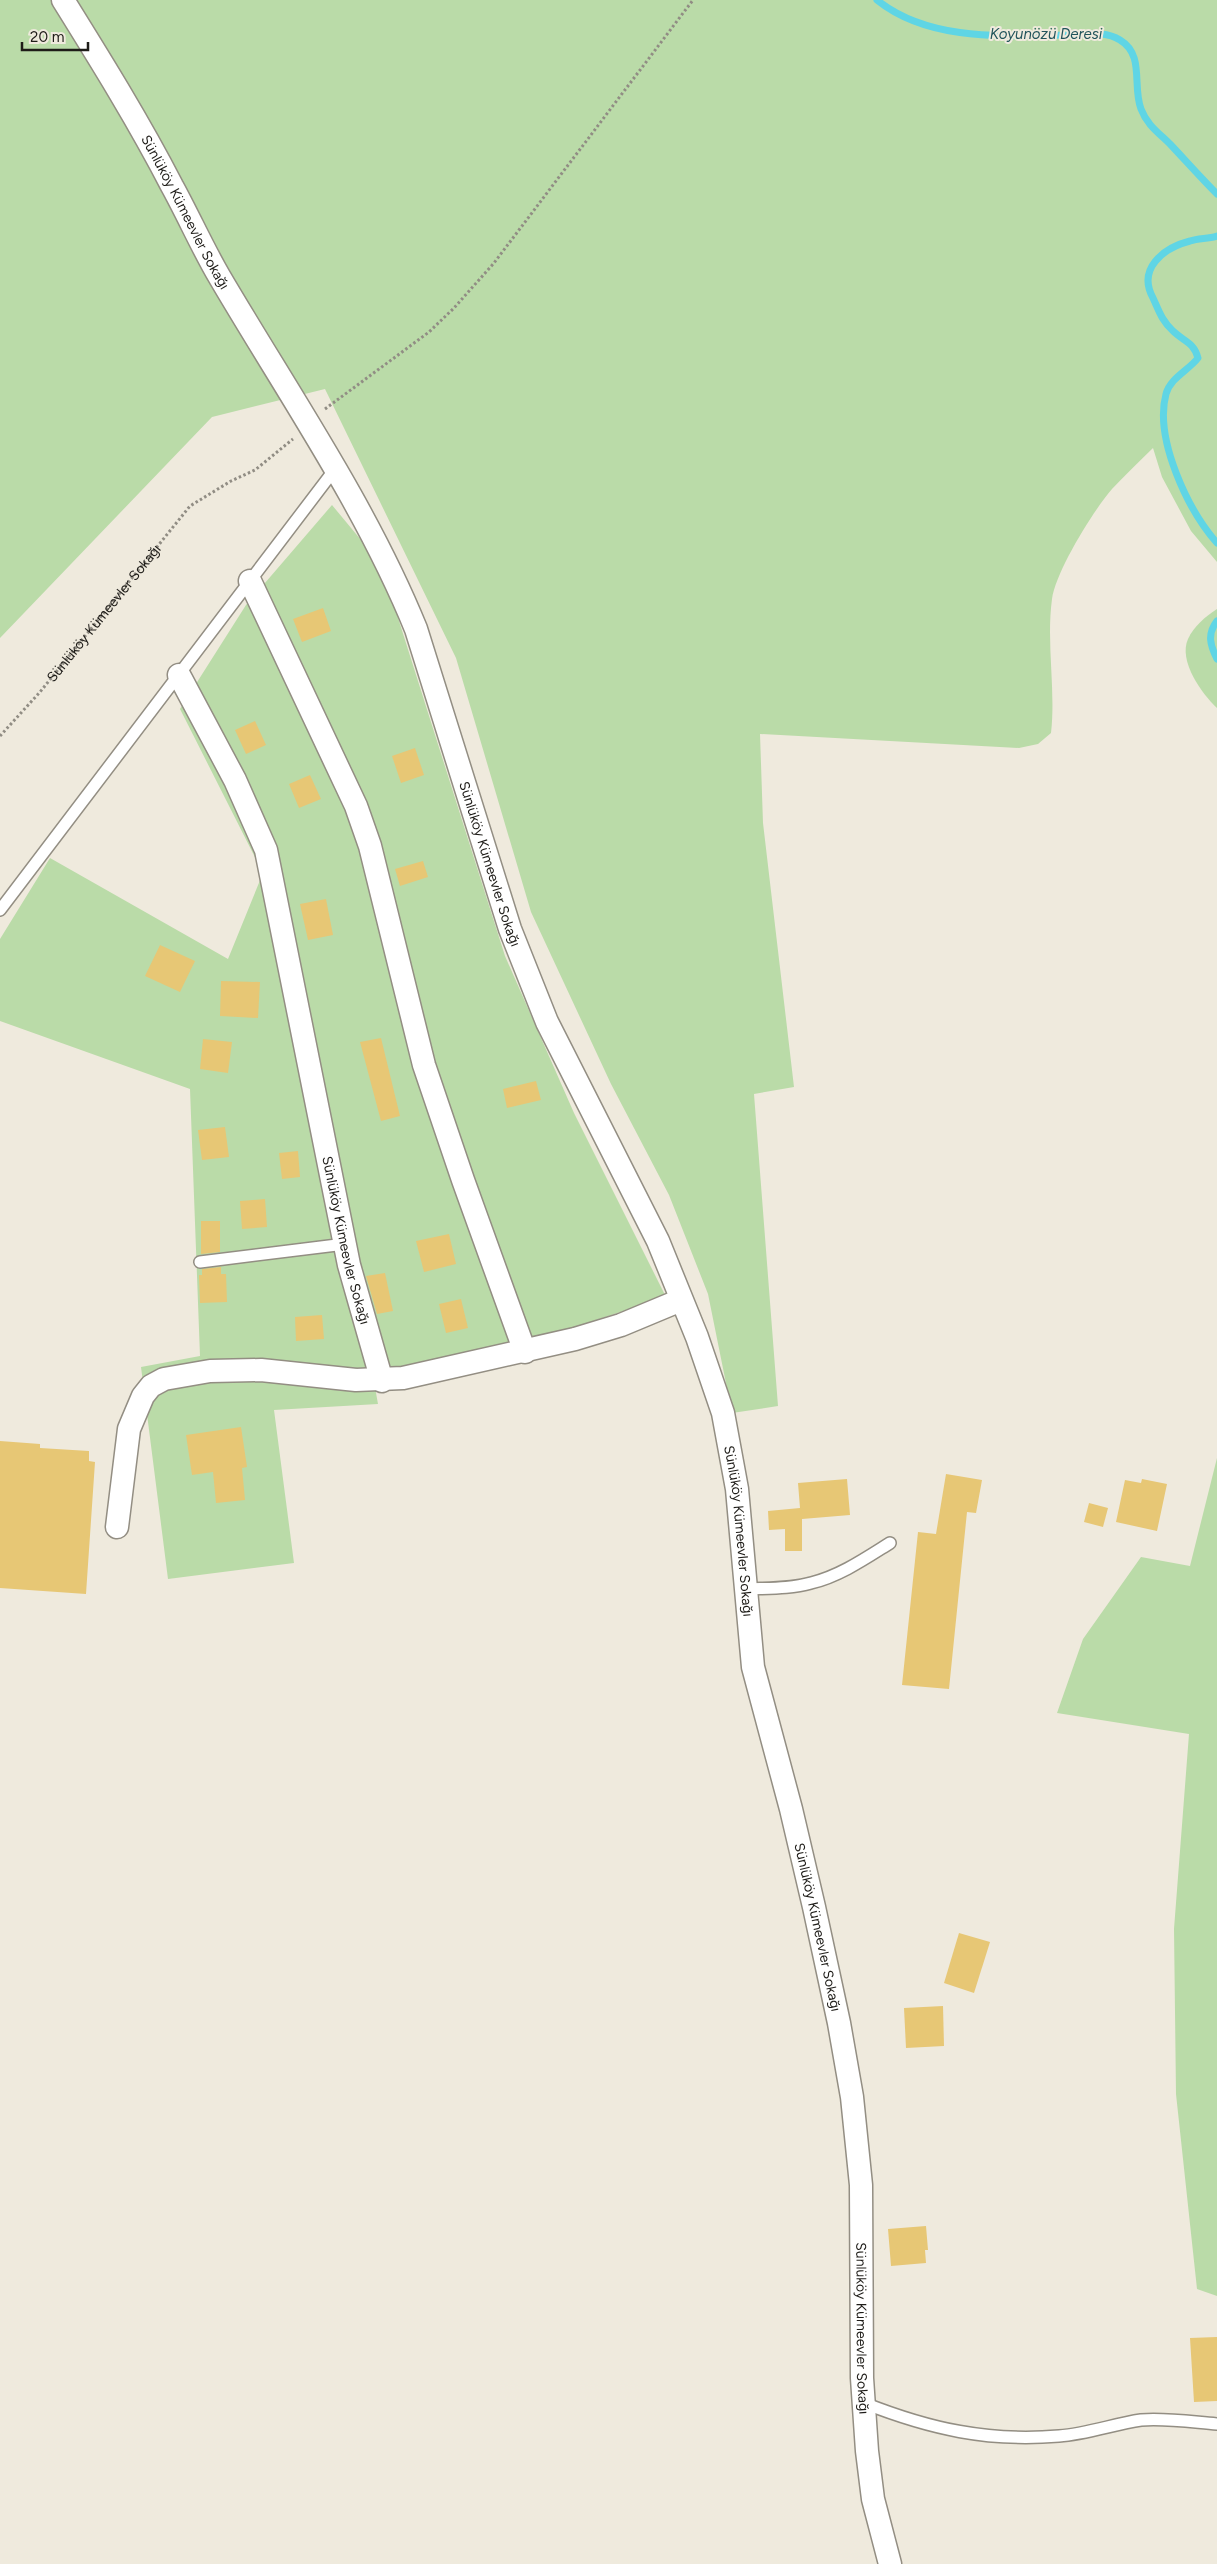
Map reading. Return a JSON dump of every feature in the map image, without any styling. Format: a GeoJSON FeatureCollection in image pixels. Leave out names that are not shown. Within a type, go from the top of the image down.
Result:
{"type":"FeatureCollection","features":[{"type":"Feature","properties":{"kind":"street","name":"Sünlüköy Kümeevler Sokağı"},"geometry":{"type":"LineString","coordinates":[[63,0],[128,105],[218,274],[379,546],[416,629],[510,929],[528,976],[547,1022],[658,1241],[680,1300],[697,1337],[723,1413],[737,1489],[753,1667],[814,1908],[839,2023],[852,2097],[861,2185],[864,2403],[873,2500],[890,2564]]}},
{"type":"Feature","properties":{"kind":"street"},"geometry":{"type":"LineString","coordinates":[[250,581],[356,806],[370,846],[424,1065],[462,1180],[525,1352]]}},
{"type":"Feature","properties":{"kind":"street","name":"Sünlüköy Kümeevler Sokağı"},"geometry":{"type":"LineString","coordinates":[[179,675],[235,780],[266,850],[345,1244],[355,1289],[382,1381]]}},
{"type":"Feature","properties":{"kind":"street"},"geometry":{"type":"LineString","coordinates":[[117,1527],[129,1429],[143,1396],[151,1386],[164,1379],[210,1371],[261,1370],[382,1381],[428,1374],[525,1352],[622,1325],[680,1300]]}},
{"type":"Feature","properties":{"kind":"lane"},"geometry":{"type":"LineString","coordinates":[[0,910],[335,469]]}},
{"type":"Feature","properties":{"kind":"lane"},"geometry":{"type":"LineString","coordinates":[[200,1262],[345,1244]]}},
{"type":"Feature","properties":{"kind":"lane"},"geometry":{"type":"LineString","coordinates":[[746,1589],[790,1587],[812,1583],[856,1564],[890,1543]]}},
{"type":"Feature","properties":{"kind":"lane"},"geometry":{"type":"LineString","coordinates":[[864,2403],[906,2420],[946,2430],[1024,2439],[1062,2436],[1141,2420],[1217,2424]]}},
{"type":"Feature","properties":{"kind":"path"},"geometry":{"type":"LineString","coordinates":[[307,424],[351,388],[429,332],[454,308],[494,263],[693,0]]}},
{"type":"Feature","properties":{"kind":"path","name":"Sünlüköy Kümeevler Sokağı"},"geometry":{"type":"LineString","coordinates":[[0,736],[40,692],[190,506],[231,481],[255,470],[274,456],[307,424]]}},
{"type":"Feature","properties":{"kind":"green space"},"geometry":{"type":"Polygon","coordinates":[[[0,0],[1217,0],[1217,562],[1191,531],[1162,477],[1153,448],[1104,499],[1076,542],[1060,573],[1052,599],[1050,616],[1051,733],[1038,744],[1019,748],[760,734],[763,823],[794,1087],[754,1094],[778,1406],[732,1413],[708,1294],[669,1195],[611,1084],[531,912],[456,658],[325,389],[212,417],[0,638],[0,0]]]}},
{"type":"Feature","properties":{"kind":"green space"},"geometry":{"type":"Polygon","coordinates":[[[332,505],[371,552],[393,602],[505,956],[574,1113],[666,1297],[535,1340],[373,1376],[378,1404],[274,1410],[294,1563],[168,1579],[141,1367],[200,1356],[190,1089],[0,1021],[0,939],[50,858],[228,959],[263,873],[180,709],[246,605],[332,505]]]}},
{"type":"Feature","properties":{"kind":"green space"},"geometry":{"type":"Polygon","coordinates":[[[1217,609],[1217,708],[1193,676],[1186,657],[1186,648],[1193,630],[1217,609]]]}},
{"type":"Feature","properties":{"kind":"green space"},"geometry":{"type":"Polygon","coordinates":[[[1217,1458],[1217,2296],[1197,2289],[1176,2094],[1174,1929],[1189,1734],[1057,1713],[1083,1639],[1141,1557],[1190,1566],[1217,1458]]]}},
{"type":"Feature","properties":{"kind":"building"},"geometry":{"type":"Polygon","coordinates":[[[323,608],[331,631],[302,642],[293,619],[323,608]]]}},
{"type":"Feature","properties":{"kind":"building"},"geometry":{"type":"Polygon","coordinates":[[[255,721],[266,745],[246,754],[235,730],[255,721]]]}},
{"type":"Feature","properties":{"kind":"building"},"geometry":{"type":"Polygon","coordinates":[[[415,748],[424,775],[401,783],[392,756],[415,748]]]}},
{"type":"Feature","properties":{"kind":"building"},"geometry":{"type":"Polygon","coordinates":[[[310,775],[321,799],[299,808],[289,784],[310,775]]]}},
{"type":"Feature","properties":{"kind":"building"},"geometry":{"type":"Polygon","coordinates":[[[423,861],[428,877],[400,886],[395,869],[423,861]]]}},
{"type":"Feature","properties":{"kind":"building"},"geometry":{"type":"Polygon","coordinates":[[[326,899],[333,935],[308,940],[300,904],[326,899]]]}},
{"type":"Feature","properties":{"kind":"building"},"geometry":{"type":"Polygon","coordinates":[[[160,945],[195,961],[180,992],[145,976],[160,945]]]}},
{"type":"Feature","properties":{"kind":"building"},"geometry":{"type":"Polygon","coordinates":[[[221,981],[260,982],[258,1018],[220,1016],[221,981]]]}},
{"type":"Feature","properties":{"kind":"building"},"geometry":{"type":"Polygon","coordinates":[[[381,1038],[400,1116],[381,1121],[360,1042],[381,1038]]]}},
{"type":"Feature","properties":{"kind":"building"},"geometry":{"type":"Polygon","coordinates":[[[203,1039],[232,1042],[228,1073],[200,1069],[203,1039]]]}},
{"type":"Feature","properties":{"kind":"building"},"geometry":{"type":"Polygon","coordinates":[[[536,1081],[541,1100],[507,1108],[503,1089],[536,1081]]]}},
{"type":"Feature","properties":{"kind":"building"},"geometry":{"type":"Polygon","coordinates":[[[225,1127],[229,1157],[202,1160],[198,1130],[225,1127]]]}},
{"type":"Feature","properties":{"kind":"building"},"geometry":{"type":"Polygon","coordinates":[[[298,1151],[300,1177],[282,1179],[279,1153],[298,1151]]]}},
{"type":"Feature","properties":{"kind":"building"},"geometry":{"type":"Polygon","coordinates":[[[265,1199],[267,1227],[242,1229],[240,1201],[265,1199]]]}},
{"type":"Feature","properties":{"kind":"building"},"geometry":{"type":"Polygon","coordinates":[[[201,1221],[220,1221],[220,1252],[201,1254],[201,1221]]]}},
{"type":"Feature","properties":{"kind":"building"},"geometry":{"type":"Polygon","coordinates":[[[449,1234],[456,1264],[424,1272],[416,1241],[449,1234]]]}},
{"type":"Feature","properties":{"kind":"building"},"geometry":{"type":"Polygon","coordinates":[[[221,1267],[221,1274],[226,1274],[227,1302],[200,1303],[199,1275],[202,1275],[202,1269],[221,1267]]]}},
{"type":"Feature","properties":{"kind":"building"},"geometry":{"type":"Polygon","coordinates":[[[385,1273],[393,1311],[377,1314],[366,1276],[385,1273]]]}},
{"type":"Feature","properties":{"kind":"building"},"geometry":{"type":"Polygon","coordinates":[[[461,1299],[468,1328],[446,1333],[439,1304],[461,1299]]]}},
{"type":"Feature","properties":{"kind":"building"},"geometry":{"type":"Polygon","coordinates":[[[322,1315],[324,1339],[296,1341],[295,1317],[322,1315]]]}},
{"type":"Feature","properties":{"kind":"building"},"geometry":{"type":"Polygon","coordinates":[[[241,1427],[247,1467],[242,1468],[245,1500],[216,1503],[213,1472],[192,1475],[186,1435],[241,1427]]]}},
{"type":"Feature","properties":{"kind":"building"},"geometry":{"type":"Polygon","coordinates":[[[0,1441],[40,1444],[40,1448],[89,1451],[89,1461],[95,1462],[86,1594],[0,1588],[0,1441]]]}},
{"type":"Feature","properties":{"kind":"building"},"geometry":{"type":"Polygon","coordinates":[[[946,1474],[982,1480],[976,1513],[967,1512],[949,1689],[902,1685],[918,1532],[936,1534],[946,1474]]]}},
{"type":"Feature","properties":{"kind":"building"},"geometry":{"type":"Polygon","coordinates":[[[847,1479],[850,1515],[802,1519],[802,1551],[785,1551],[785,1529],[769,1530],[768,1511],[800,1508],[798,1483],[847,1479]]]}},
{"type":"Feature","properties":{"kind":"building"},"geometry":{"type":"Polygon","coordinates":[[[1142,1479],[1167,1484],[1157,1531],[1116,1522],[1125,1480],[1141,1483],[1142,1479]]]}},
{"type":"Feature","properties":{"kind":"building"},"geometry":{"type":"Polygon","coordinates":[[[1089,1503],[1108,1508],[1103,1527],[1084,1522],[1089,1503]]]}},
{"type":"Feature","properties":{"kind":"building"},"geometry":{"type":"Polygon","coordinates":[[[959,1933],[990,1942],[974,1993],[944,1983],[959,1933]]]}},
{"type":"Feature","properties":{"kind":"building"},"geometry":{"type":"Polygon","coordinates":[[[943,2006],[944,2046],[906,2048],[904,2008],[943,2006]]]}},
{"type":"Feature","properties":{"kind":"building"},"geometry":{"type":"Polygon","coordinates":[[[926,2226],[928,2250],[925,2250],[926,2263],[891,2266],[888,2229],[926,2226]]]}},
{"type":"Feature","properties":{"kind":"building"},"geometry":{"type":"Polygon","coordinates":[[[1217,2337],[1217,2401],[1194,2402],[1190,2338],[1217,2337]]]}},
{"type":"Feature","properties":{"kind":"waterway","name":"Koyunözü Deresi"},"geometry":{"type":"LineString","coordinates":[[877,0],[898,14],[944,30],[969,34],[1019,36],[1101,34],[1120,40],[1128,46],[1133,54],[1137,91],[1141,109],[1147,120],[1217,194]]}},
{"type":"Feature","properties":{"kind":"waterway","name":"Koyunözü Deresi"},"geometry":{"type":"LineString","coordinates":[[1217,236],[1180,244],[1162,254],[1155,261],[1148,278],[1149,288],[1163,320],[1194,348],[1198,358],[1168,388],[1164,412],[1165,432],[1169,452],[1185,493],[1195,512],[1217,543]]}},
{"type":"Feature","properties":{"kind":"waterway","name":"Koyunözü Deresi"},"geometry":{"type":"LineString","coordinates":[[1217,621],[1211,635],[1217,659]]}}]}
